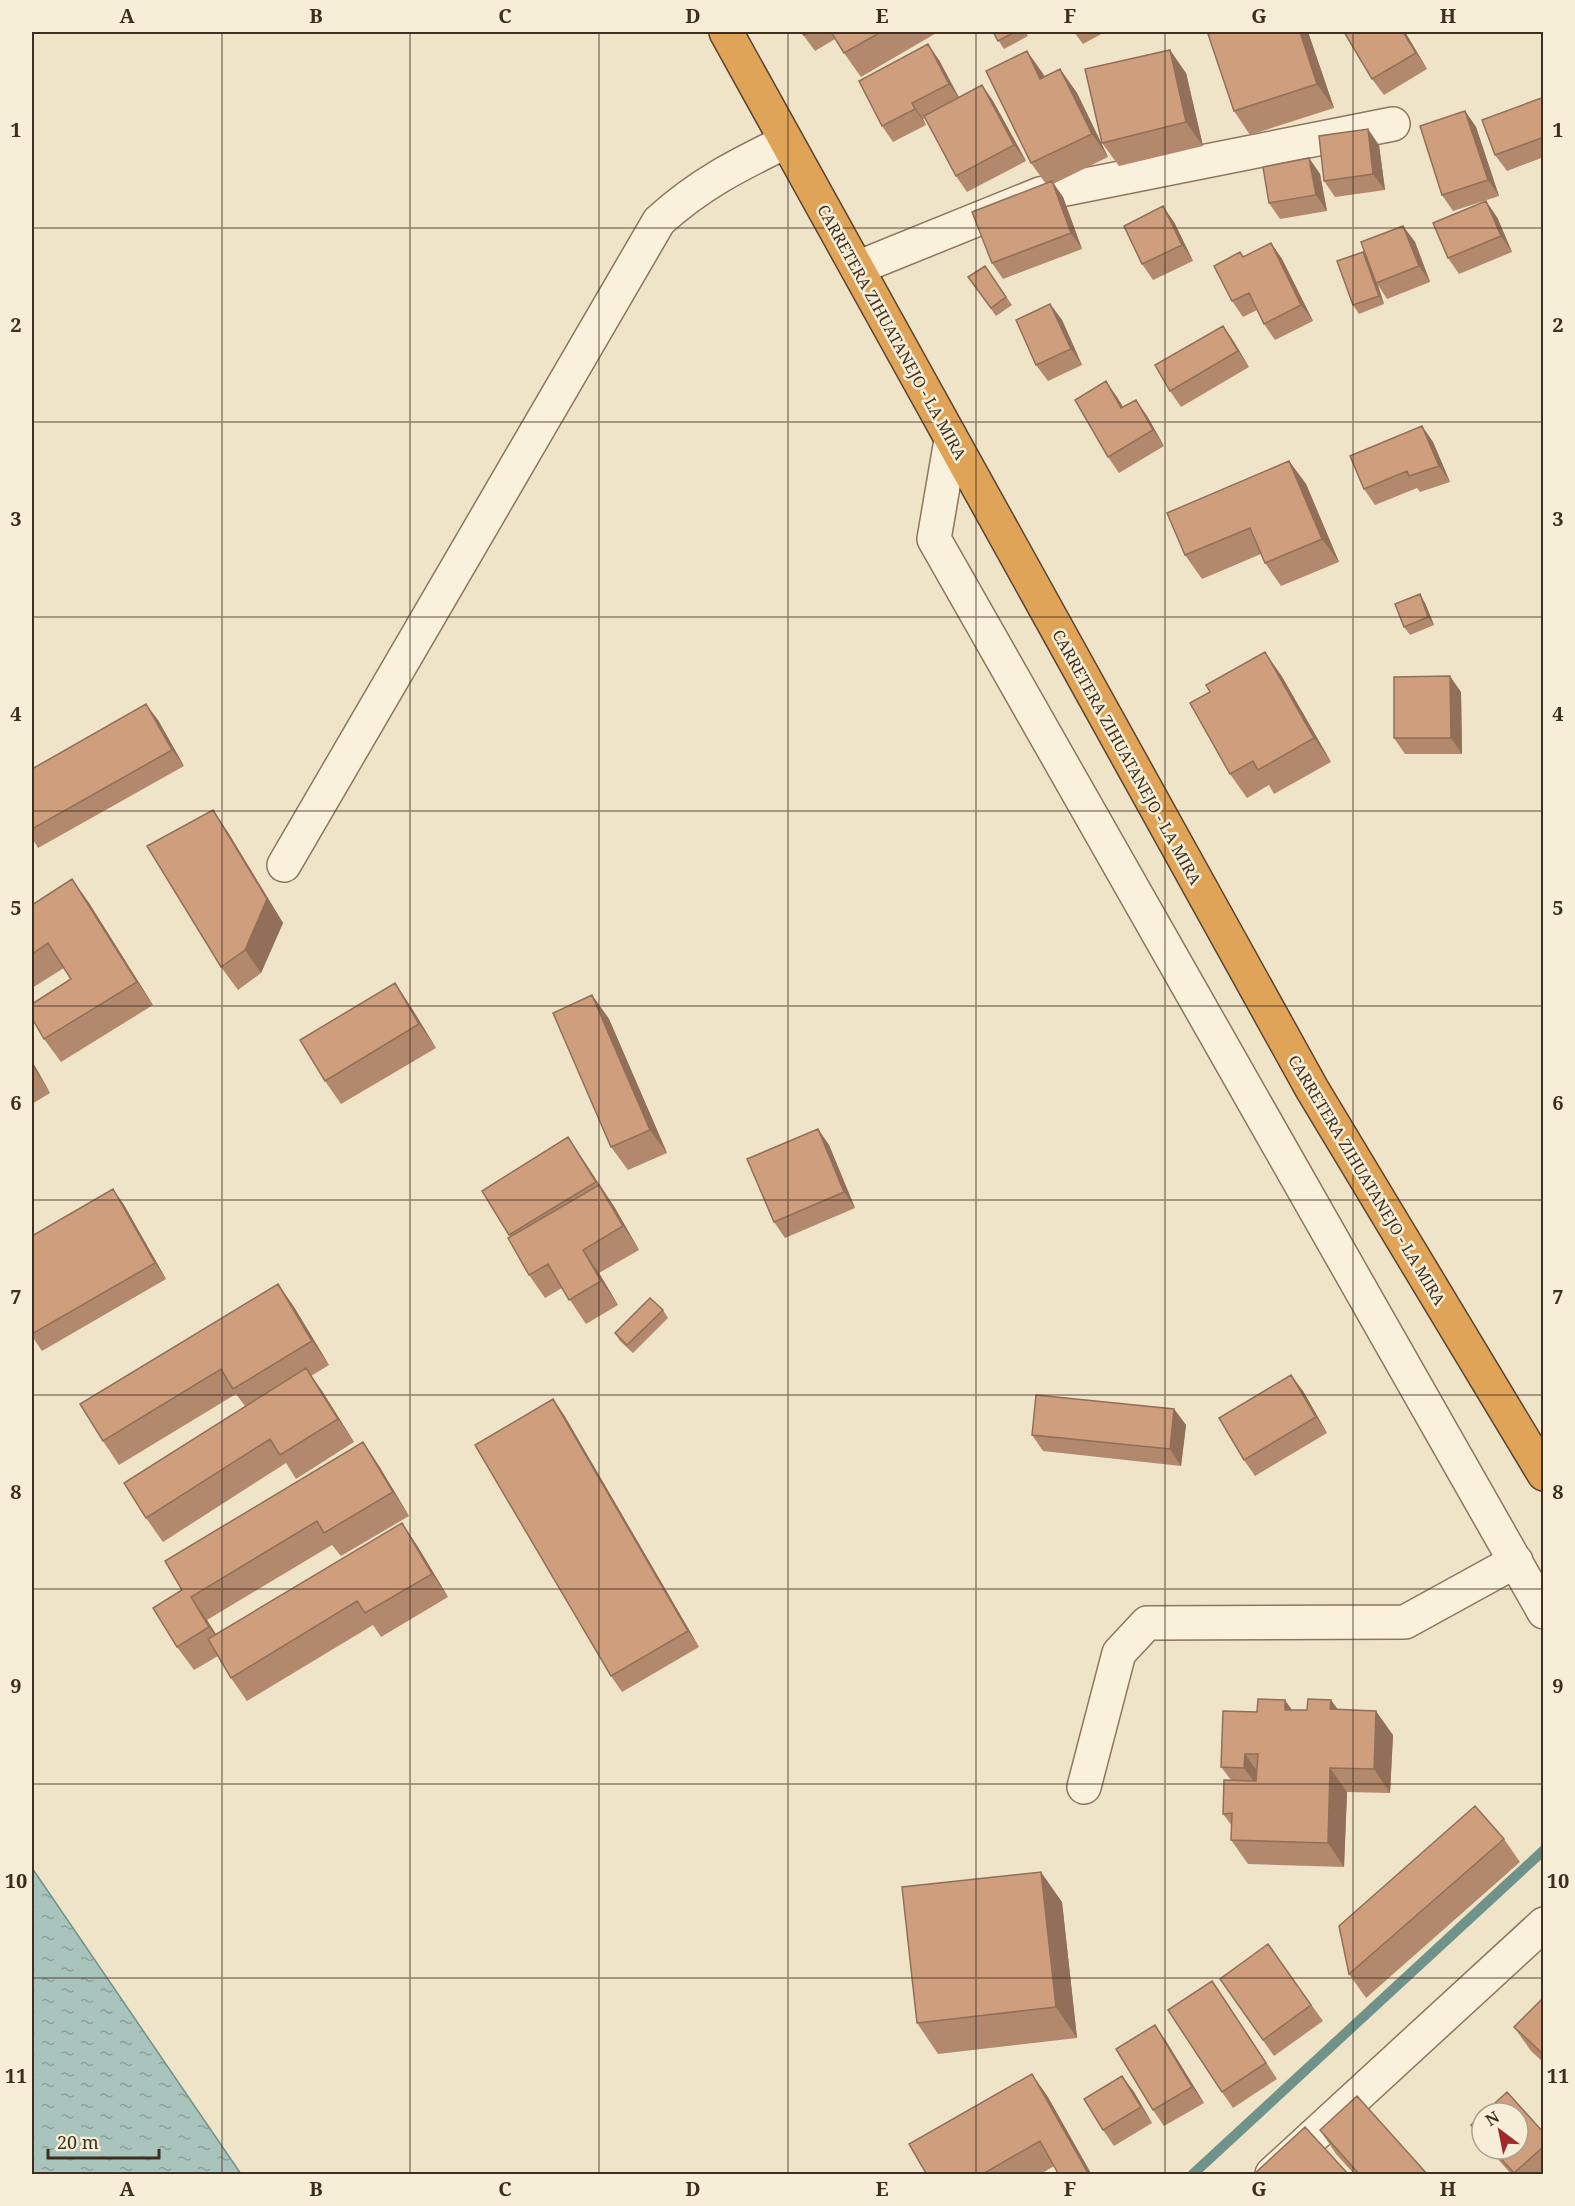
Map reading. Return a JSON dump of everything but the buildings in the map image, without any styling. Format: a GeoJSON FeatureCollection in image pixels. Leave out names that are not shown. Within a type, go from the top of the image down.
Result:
{"type":"FeatureCollection","features":[{"type":"Feature","properties":{"kind":"highway","name":"CARRETERA ZIHUATANEJO - LA MIRA"},"geometry":{"type":"LineString","coordinates":[[726,32],[1312,1089],[1544,1474]]}},
{"type":"Feature","properties":{"kind":"street"},"geometry":{"type":"LineString","coordinates":[[857,268],[1040,194],[1393,124]]}},
{"type":"Feature","properties":{"kind":"street"},"geometry":{"type":"LineString","coordinates":[[284,865],[659,221],[685,198],[727,170],[786,142]]}},
{"type":"Feature","properties":{"kind":"street"},"geometry":{"type":"LineString","coordinates":[[951,440],[934,539],[1544,1612]]}},
{"type":"Feature","properties":{"kind":"street"},"geometry":{"type":"LineString","coordinates":[[1084,1787],[1119,1653],[1147,1623],[1405,1622],[1516,1561]]}},
{"type":"Feature","properties":{"kind":"street"},"geometry":{"type":"LineString","coordinates":[[1272,2175],[1544,1924]]}},
{"type":"Feature","properties":{"kind":"water"},"geometry":{"type":"Polygon","coordinates":[[[32,1868],[241,2174],[32,2174],[32,1868]]]}},
{"type":"Feature","properties":{"kind":"waterway"},"geometry":{"type":"LineString","coordinates":[[1193,2174],[1544,1850]]}}]}
